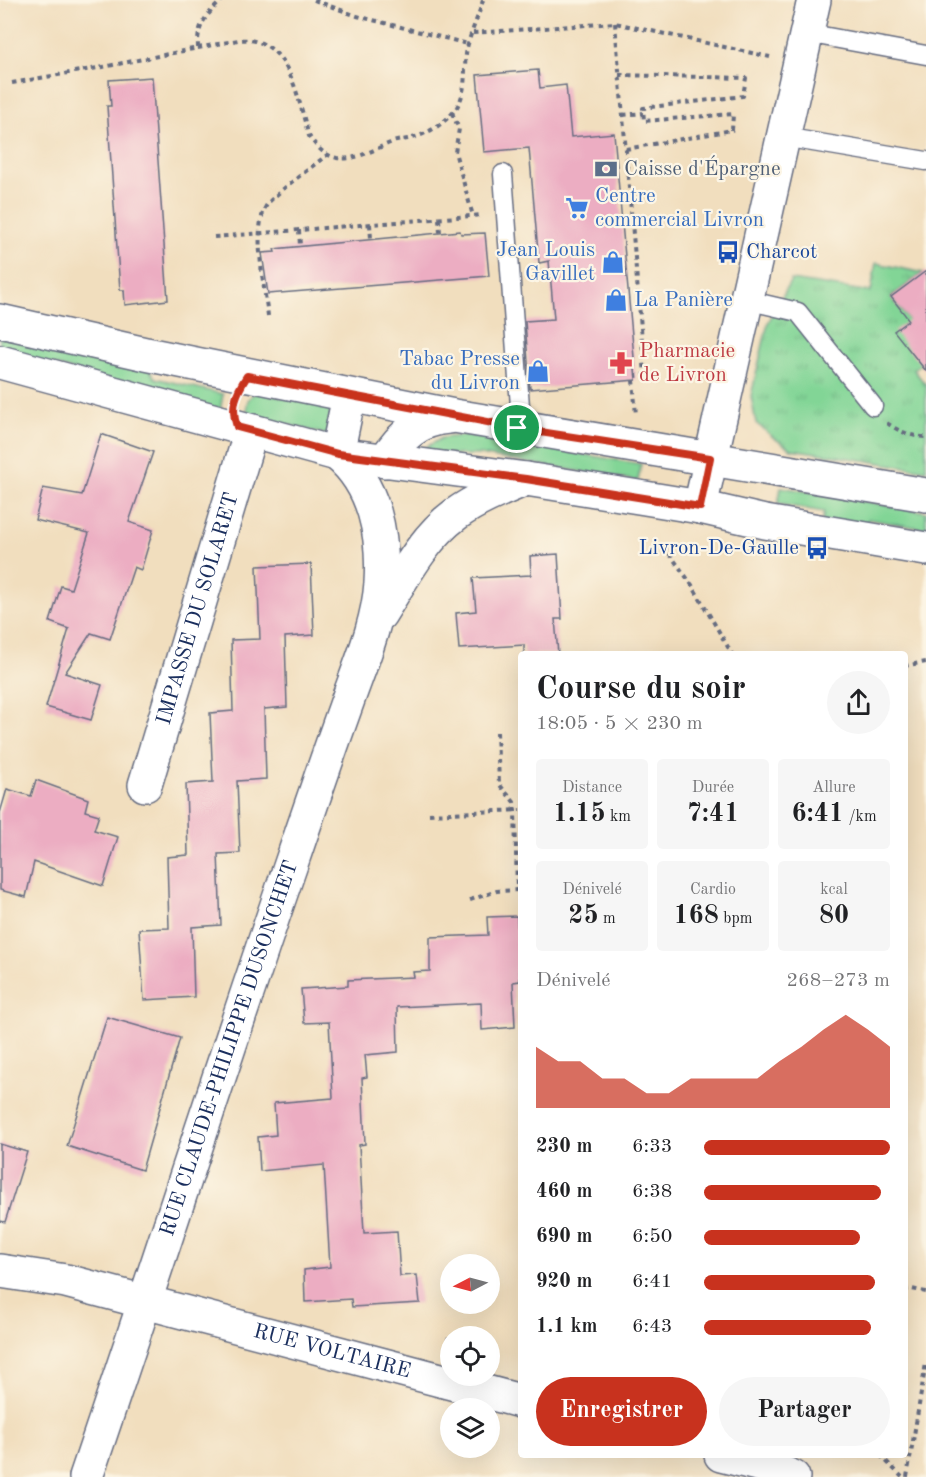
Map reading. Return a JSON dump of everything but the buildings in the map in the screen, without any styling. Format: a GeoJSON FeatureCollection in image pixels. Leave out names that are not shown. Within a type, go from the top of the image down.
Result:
{"type":"FeatureCollection","features":[{"type":"Feature","properties":{"kind":"street"},"geometry":{"type":"LineString","coordinates":[[700,507],[814,0]]}},
{"type":"Feature","properties":{"kind":"street"},"geometry":{"type":"LineString","coordinates":[[0,321],[247,376],[517,428],[926,495]]}},
{"type":"Feature","properties":{"kind":"street"},"geometry":{"type":"LineString","coordinates":[[0,362],[338,454],[526,479],[700,507],[765,522],[926,549]]}},
{"type":"Feature","properties":{"kind":"street"},"geometry":{"type":"LineString","coordinates":[[244,429],[234,419],[234,402],[236,393],[247,376]]}},
{"type":"Feature","properties":{"kind":"street"},"geometry":{"type":"LineString","coordinates":[[338,454],[349,396]]}},
{"type":"Feature","properties":{"kind":"street"},"geometry":{"type":"LineString","coordinates":[[385,461],[399,440],[413,429],[437,418],[454,416]]}},
{"type":"Feature","properties":{"kind":"street","name":"IMPASSE DU SOLARET"},"geometry":{"type":"LineString","coordinates":[[145,785],[244,429]]}},
{"type":"Feature","properties":{"kind":"street","name":"RUE CLAUDE-PHILIPPE DUSONCHET"},"geometry":{"type":"LineString","coordinates":[[338,454],[346,460],[360,478],[378,523]]}},
{"type":"Feature","properties":{"kind":"street","name":"RUE CLAUDE-PHILIPPE DUSONCHET"},"geometry":{"type":"LineString","coordinates":[[376,620],[381,564],[378,523],[380,483],[385,461]]}},
{"type":"Feature","properties":{"kind":"street","name":"RUE CLAUDE-PHILIPPE DUSONCHET"},"geometry":{"type":"LineString","coordinates":[[86,1477],[314,796],[376,620],[420,552],[446,522],[468,506],[526,479]]}},
{"type":"Feature","properties":{"kind":"street","name":"RUE VOLTAIRE"},"geometry":{"type":"LineString","coordinates":[[0,1271],[66,1281],[518,1400]]}},
{"type":"Feature","properties":{"kind":"street"},"geometry":{"type":"LineString","coordinates":[[733,1458],[769,1467],[793,1477]]}},
{"type":"Feature","properties":{"kind":"lane"},"geometry":{"type":"LineString","coordinates":[[803,48],[926,55]]}},
{"type":"Feature","properties":{"kind":"lane"},"geometry":{"type":"LineString","coordinates":[[783,137],[926,161]]}},
{"type":"Feature","properties":{"kind":"lane"},"geometry":{"type":"LineString","coordinates":[[503,174],[520,406],[517,428]]}},
{"type":"Feature","properties":{"kind":"lane"},"geometry":{"type":"LineString","coordinates":[[746,300],[798,312],[873,406]]}},
{"type":"Feature","properties":{"kind":"path"},"geometry":{"type":"LineString","coordinates":[[198,48],[197,34],[200,26],[222,0]]}},
{"type":"Feature","properties":{"kind":"path"},"geometry":{"type":"LineString","coordinates":[[314,0],[357,16],[468,44]]}},
{"type":"Feature","properties":{"kind":"path"},"geometry":{"type":"LineString","coordinates":[[12,82],[247,39],[263,43],[275,51],[285,64],[309,136],[315,144],[327,155],[337,158],[355,157],[434,129],[452,113],[463,92],[468,44],[483,0]]}},
{"type":"Feature","properties":{"kind":"path"},"geometry":{"type":"LineString","coordinates":[[473,33],[615,23],[803,48]]}},
{"type":"Feature","properties":{"kind":"path"},"geometry":{"type":"LineString","coordinates":[[615,23],[645,375],[634,378],[635,409]]}},
{"type":"Feature","properties":{"kind":"path"},"geometry":{"type":"LineString","coordinates":[[619,75],[746,78],[743,96],[643,108],[644,121],[733,114],[732,130],[626,149]]}},
{"type":"Feature","properties":{"kind":"path"},"geometry":{"type":"LineString","coordinates":[[452,113],[459,129],[455,152],[473,216]]}},
{"type":"Feature","properties":{"kind":"path"},"geometry":{"type":"LineString","coordinates":[[623,115],[643,113]]}},
{"type":"Feature","properties":{"kind":"path"},"geometry":{"type":"LineString","coordinates":[[268,316],[259,233],[261,216],[269,202],[327,155]]}},
{"type":"Feature","properties":{"kind":"path"},"geometry":{"type":"LineString","coordinates":[[214,237],[506,213]]}},
{"type":"Feature","properties":{"kind":"path"},"geometry":{"type":"LineString","coordinates":[[439,219],[440,233]]}},
{"type":"Feature","properties":{"kind":"path"},"geometry":{"type":"LineString","coordinates":[[370,225],[371,239]]}},
{"type":"Feature","properties":{"kind":"path"},"geometry":{"type":"LineString","coordinates":[[299,230],[300,246]]}},
{"type":"Feature","properties":{"kind":"path"},"geometry":{"type":"LineString","coordinates":[[873,406],[888,424],[903,432],[926,437]]}},
{"type":"Feature","properties":{"kind":"path"},"geometry":{"type":"LineString","coordinates":[[664,546],[692,585],[730,651]]}},
{"type":"Feature","properties":{"kind":"path"},"geometry":{"type":"LineString","coordinates":[[908,665],[926,662]]}},
{"type":"Feature","properties":{"kind":"path"},"geometry":{"type":"LineString","coordinates":[[429,814],[518,811],[514,802],[499,784],[497,732]]}},
{"type":"Feature","properties":{"kind":"path"},"geometry":{"type":"LineString","coordinates":[[470,900],[496,891],[518,890]]}},
{"type":"Feature","properties":{"kind":"path"},"geometry":{"type":"LineString","coordinates":[[908,1290],[926,1292]]}},
{"type":"Feature","properties":{"kind":"path"},"geometry":{"type":"LineString","coordinates":[[907,1477],[926,1363]]}},
{"type":"Feature","properties":{"kind":"path"},"geometry":{"type":"LineString","coordinates":[[883,1458],[902,1477]]}},
{"type":"Feature","properties":{"kind":"green space"},"geometry":{"type":"Polygon","coordinates":[[[876,263],[923,273],[891,297],[909,320],[921,364],[914,370],[926,385],[926,470],[791,449],[756,423],[751,396],[768,323],[791,280],[871,292],[876,263]]]}},
{"type":"Feature","properties":{"kind":"green space"},"geometry":{"type":"Polygon","coordinates":[[[0,333],[147,366],[155,378],[223,394],[220,411],[0,350],[0,333]]]}},
{"type":"Feature","properties":{"kind":"green space"},"geometry":{"type":"Polygon","coordinates":[[[257,392],[331,408],[327,435],[248,414],[248,401],[257,392]]]}},
{"type":"Feature","properties":{"kind":"green space"},"geometry":{"type":"Polygon","coordinates":[[[467,435],[641,464],[638,481],[480,455],[424,454],[421,450],[442,438],[467,435]]]}},
{"type":"Feature","properties":{"kind":"green space"},"geometry":{"type":"Polygon","coordinates":[[[781,487],[926,512],[926,529],[868,519],[866,530],[822,523],[824,512],[778,504],[781,487]]]}},
{"type":"Feature","properties":{"kind":"place","name":"Caisse d'Épargne"},"geometry":{"type":"Point","coordinates":[606,169]}},
{"type":"Feature","properties":{"kind":"place","name":"Centre commercial Livron"},"geometry":{"type":"Point","coordinates":[577,208]}},
{"type":"Feature","properties":{"kind":"place","name":"Charcot"},"geometry":{"type":"Point","coordinates":[728,252]}},
{"type":"Feature","properties":{"kind":"place","name":"Jean Louis Gavillet"},"geometry":{"type":"Point","coordinates":[613,262]}},
{"type":"Feature","properties":{"kind":"place","name":"La Panière"},"geometry":{"type":"Point","coordinates":[616,300]}},
{"type":"Feature","properties":{"kind":"place","name":"Pharmacie de Livron"},"geometry":{"type":"Point","coordinates":[621,363]}},
{"type":"Feature","properties":{"kind":"place","name":"Tabac Presse du Livron"},"geometry":{"type":"Point","coordinates":[538,371]}},
{"type":"Feature","properties":{"kind":"place","name":"Livron-De-Gaulle"},"geometry":{"type":"Point","coordinates":[817,548]}},
{"type":"Feature","properties":{"kind":"route"},"geometry":{"type":"LineString","coordinates":[[247,376],[517,428],[710,458],[700,507],[526,479],[338,454],[237,427],[233,410],[236,393],[247,376]]}}]}
